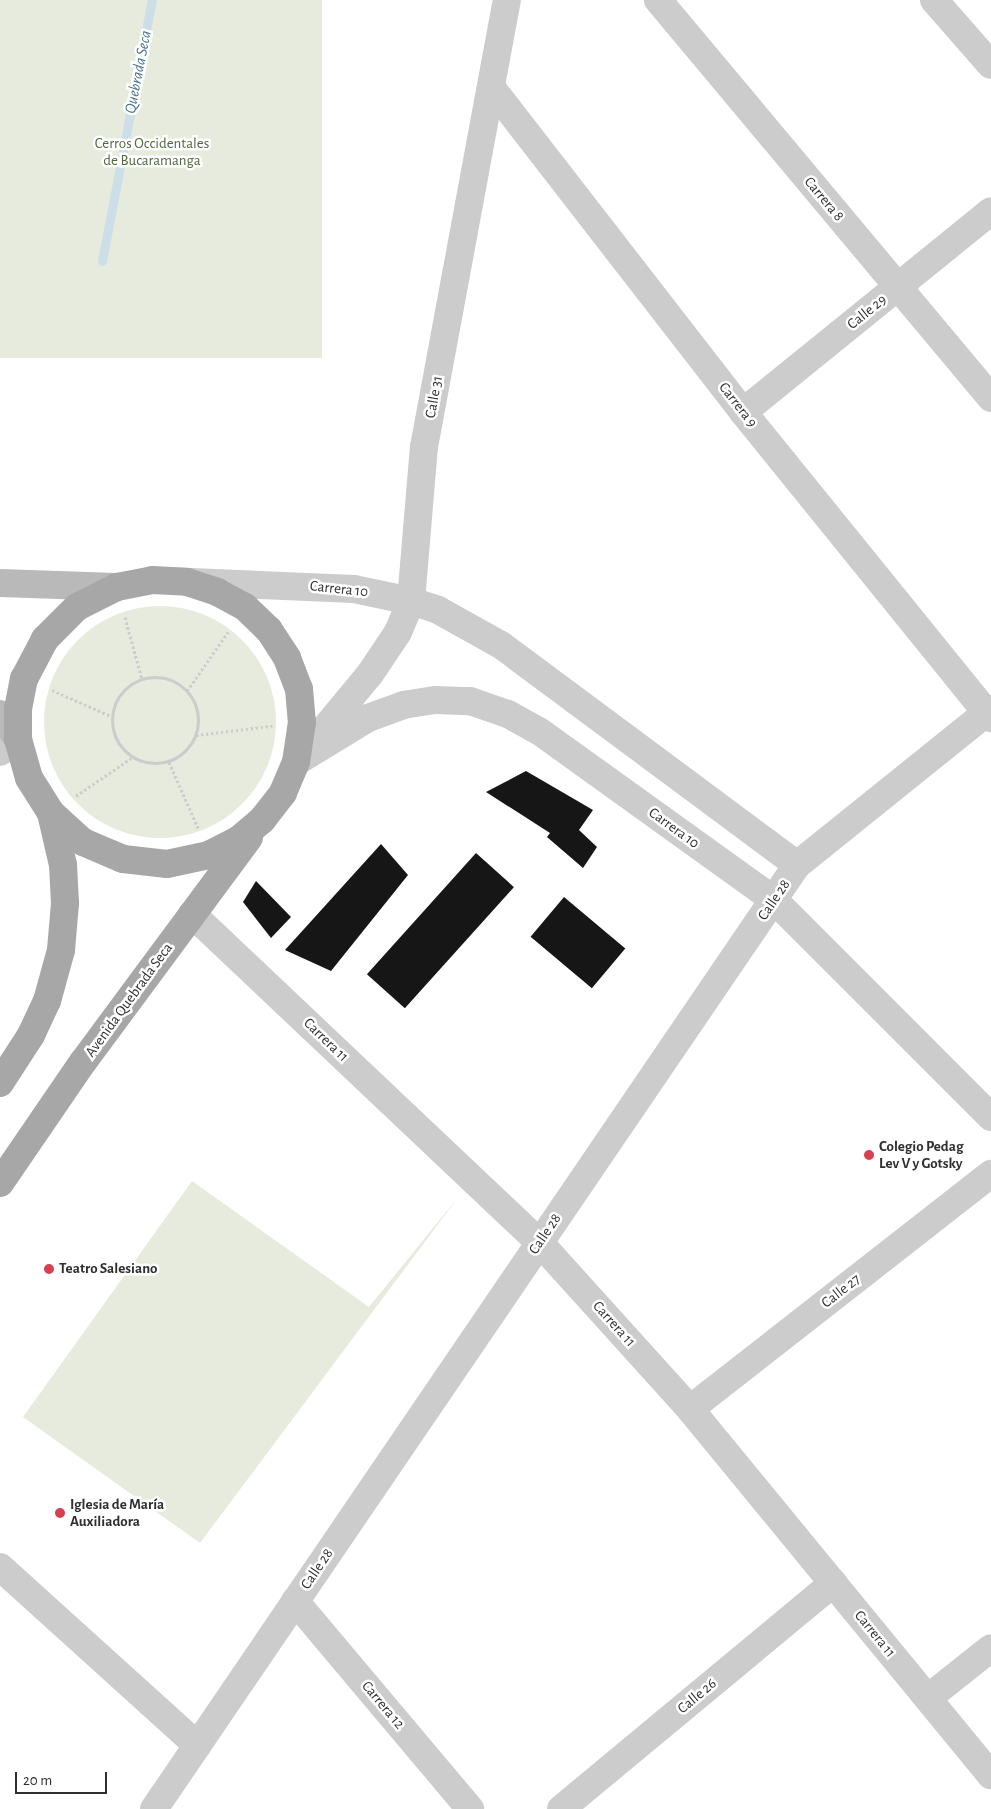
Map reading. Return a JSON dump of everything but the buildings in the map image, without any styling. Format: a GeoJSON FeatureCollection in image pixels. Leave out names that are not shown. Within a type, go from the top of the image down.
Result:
{"type":"FeatureCollection","features":[{"type":"Feature","properties":{"kind":"main road"},"geometry":{"type":"LineString","coordinates":[[0,582],[117,587],[152,580],[187,582],[217,592],[245,607],[269,630],[287,658],[299,690],[302,722],[296,762],[283,793],[262,820],[238,840],[209,855],[167,864],[123,859],[83,842],[51,813],[9,746],[0,714]]}},
{"type":"Feature","properties":{"kind":"main road"},"geometry":{"type":"LineString","coordinates":[[9,746],[24,679],[45,639],[77,607],[117,587]]}},
{"type":"Feature","properties":{"kind":"main road"},"geometry":{"type":"LineString","coordinates":[[0,1083],[31,1035],[47,1001],[60,950],[65,903],[63,865],[51,813]]}},
{"type":"Feature","properties":{"kind":"main road","name":"Avenida Quebrada Seca"},"geometry":{"type":"LineString","coordinates":[[0,1183],[83,1062],[262,820]]}},
{"type":"Feature","properties":{"kind":"street","name":"Calle 31"},"geometry":{"type":"LineString","coordinates":[[296,762],[370,674],[398,632],[411,600],[424,448],[507,0]]}},
{"type":"Feature","properties":{"kind":"street","name":"Carrera 8"},"geometry":{"type":"LineString","coordinates":[[658,0],[991,398]]}},
{"type":"Feature","properties":{"kind":"street"},"geometry":{"type":"LineString","coordinates":[[934,0],[991,65]]}},
{"type":"Feature","properties":{"kind":"street","name":"Carrera 9"},"geometry":{"type":"LineString","coordinates":[[491,87],[743,412],[990,714]]}},
{"type":"Feature","properties":{"kind":"street","name":"Calle 29"},"geometry":{"type":"LineString","coordinates":[[743,412],[991,211]]}},
{"type":"Feature","properties":{"kind":"street","name":"Carrera 10"},"geometry":{"type":"LineString","coordinates":[[187,582],[354,589],[411,600],[467,624],[501,645],[797,865]]}},
{"type":"Feature","properties":{"kind":"street","name":"Carrera 10"},"geometry":{"type":"LineString","coordinates":[[296,762],[368,718],[403,705],[435,700],[470,702],[508,714],[540,731],[774,900],[991,1117]]}},
{"type":"Feature","properties":{"kind":"street","name":"Calle 28"},"geometry":{"type":"LineString","coordinates":[[154,1809],[797,865],[990,714]]}},
{"type":"Feature","properties":{"kind":"street","name":"Carrera 11"},"geometry":{"type":"LineString","coordinates":[[192,914],[540,1243],[690,1408],[991,1775]]}},
{"type":"Feature","properties":{"kind":"street","name":"Calle 27"},"geometry":{"type":"LineString","coordinates":[[690,1408],[991,1174]]}},
{"type":"Feature","properties":{"kind":"street"},"geometry":{"type":"LineString","coordinates":[[0,1567],[197,1745]]}},
{"type":"Feature","properties":{"kind":"street","name":"Calle 26"},"geometry":{"type":"LineString","coordinates":[[561,1809],[833,1583]]}},
{"type":"Feature","properties":{"kind":"street","name":"Carrera 12"},"geometry":{"type":"LineString","coordinates":[[295,1601],[470,1809]]}},
{"type":"Feature","properties":{"kind":"street"},"geometry":{"type":"LineString","coordinates":[[928,1698],[991,1648]]}},
{"type":"Feature","properties":{"kind":"path"},"geometry":{"type":"LineString","coordinates":[[117,587],[142,679]]}},
{"type":"Feature","properties":{"kind":"path"},"geometry":{"type":"LineString","coordinates":[[187,691],[245,607]]}},
{"type":"Feature","properties":{"kind":"path"},"geometry":{"type":"LineString","coordinates":[[158,677],[174,681],[187,691],[195,704],[199,719],[196,735],[186,751],[169,762],[150,764],[131,758],[115,740],[111,716],[116,700],[127,687],[142,679],[158,677]]}},
{"type":"Feature","properties":{"kind":"path"},"geometry":{"type":"LineString","coordinates":[[24,679],[111,716]]}},
{"type":"Feature","properties":{"kind":"path"},"geometry":{"type":"LineString","coordinates":[[196,735],[302,722]]}},
{"type":"Feature","properties":{"kind":"path"},"geometry":{"type":"LineString","coordinates":[[51,813],[131,758]]}},
{"type":"Feature","properties":{"kind":"path"},"geometry":{"type":"LineString","coordinates":[[169,762],[209,855]]}},
{"type":"Feature","properties":{"kind":"green space","name":"Cerros Occidentales de Bucaramanga"},"geometry":{"type":"Polygon","coordinates":[[[0,0],[322,0],[322,358],[0,358],[0,0]]]}},
{"type":"Feature","properties":{"kind":"green space"},"geometry":{"type":"Polygon","coordinates":[[[160,606],[183,608],[215,620],[234,632],[250,648],[262,667],[271,688],[276,722],[274,745],[262,777],[250,796],[234,812],[215,824],[194,833],[160,838],[137,836],[105,824],[86,812],[70,796],[58,777],[49,756],[44,722],[46,699],[58,667],[70,648],[86,632],[105,620],[126,611],[160,606]]]}},
{"type":"Feature","properties":{"kind":"green space"},"geometry":{"type":"Polygon","coordinates":[[[192,1181],[369,1307],[459,1196],[200,1543],[23,1417],[192,1181]]]}},
{"type":"Feature","properties":{"kind":"waterway","name":"Quebrada Seca"},"geometry":{"type":"LineString","coordinates":[[102,261],[152,0]]}},
{"type":"Feature","properties":{"kind":"place","name":"Colegio Pedag Lev V y Gotsky"},"geometry":{"type":"Point","coordinates":[869,1155]}},
{"type":"Feature","properties":{"kind":"place","name":"Teatro Salesiano"},"geometry":{"type":"Point","coordinates":[49,1269]}},
{"type":"Feature","properties":{"kind":"place","name":"Iglesia de María Auxiliadora"},"geometry":{"type":"Point","coordinates":[60,1513]}}]}
